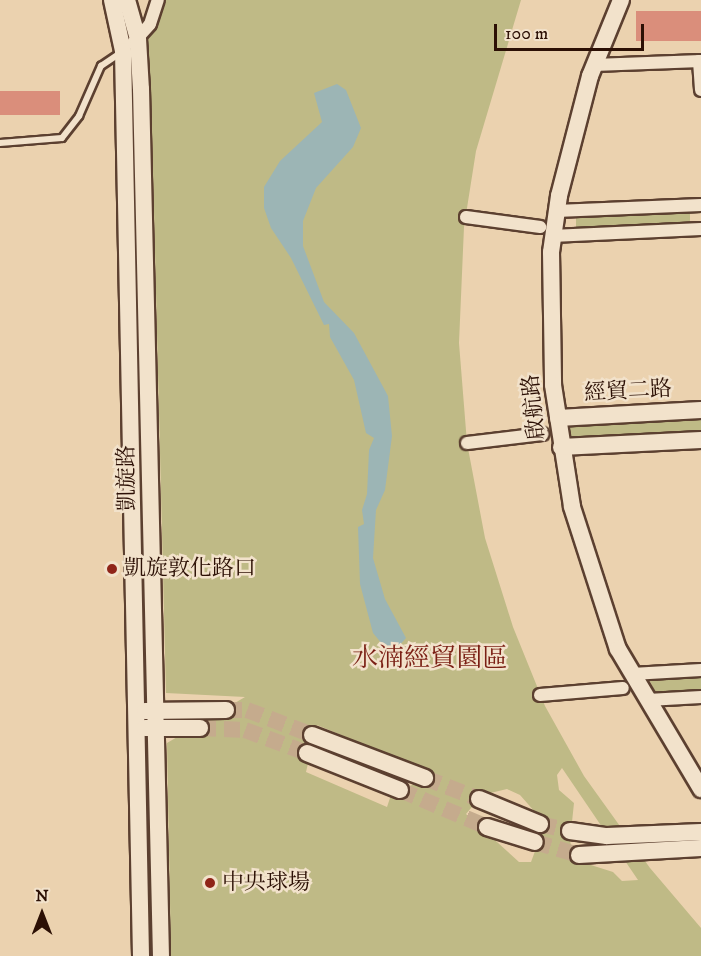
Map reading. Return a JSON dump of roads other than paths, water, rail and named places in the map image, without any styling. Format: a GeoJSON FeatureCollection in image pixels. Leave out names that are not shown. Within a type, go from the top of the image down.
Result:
{"type":"FeatureCollection","features":[{"type":"Feature","properties":{"kind":"street","name":"凱旋路"},"geometry":{"type":"LineString","coordinates":[[112,0],[123,51],[141,956]]}},
{"type":"Feature","properties":{"kind":"street","name":"凱旋路"},"geometry":{"type":"LineString","coordinates":[[127,0],[138,39],[160,956]]}},
{"type":"Feature","properties":{"kind":"street"},"geometry":{"type":"LineString","coordinates":[[123,51],[138,39],[150,24],[158,0]]}},
{"type":"Feature","properties":{"kind":"street","name":"啟航路"},"geometry":{"type":"LineString","coordinates":[[621,0],[594,65],[556,211],[546,232],[550,333],[558,418],[572,507],[589,566],[618,649],[701,789]]}},
{"type":"Feature","properties":{"kind":"street"},"geometry":{"type":"LineString","coordinates":[[594,65],[700,61],[701,90]]}},
{"type":"Feature","properties":{"kind":"street"},"geometry":{"type":"LineString","coordinates":[[556,211],[701,205]]}},
{"type":"Feature","properties":{"kind":"street"},"geometry":{"type":"LineString","coordinates":[[466,217],[546,232],[701,229]]}},
{"type":"Feature","properties":{"kind":"street","name":"經貿二路"},"geometry":{"type":"LineString","coordinates":[[558,418],[701,410]]}},
{"type":"Feature","properties":{"kind":"street"},"geometry":{"type":"LineString","coordinates":[[467,443],[542,434]]}},
{"type":"Feature","properties":{"kind":"street"},"geometry":{"type":"LineString","coordinates":[[561,447],[701,440]]}},
{"type":"Feature","properties":{"kind":"street"},"geometry":{"type":"LineString","coordinates":[[632,674],[701,670]]}},
{"type":"Feature","properties":{"kind":"street"},"geometry":{"type":"LineString","coordinates":[[540,695],[623,688]]}},
{"type":"Feature","properties":{"kind":"street"},"geometry":{"type":"LineString","coordinates":[[648,700],[701,698]]}},
{"type":"Feature","properties":{"kind":"street"},"geometry":{"type":"LineString","coordinates":[[154,720],[226,710]]}},
{"type":"Feature","properties":{"kind":"street"},"geometry":{"type":"LineString","coordinates":[[135,719],[200,728]]}},
{"type":"Feature","properties":{"kind":"street"},"geometry":{"type":"LineString","coordinates":[[312,735],[425,778]]}},
{"type":"Feature","properties":{"kind":"street"},"geometry":{"type":"LineString","coordinates":[[307,753],[400,790]]}},
{"type":"Feature","properties":{"kind":"street"},"geometry":{"type":"LineString","coordinates":[[479,799],[540,824]]}},
{"type":"Feature","properties":{"kind":"street"},"geometry":{"type":"LineString","coordinates":[[487,826],[535,842]]}},
{"type":"Feature","properties":{"kind":"street"},"geometry":{"type":"LineString","coordinates":[[570,831],[608,836],[701,832]]}},
{"type":"Feature","properties":{"kind":"street"},"geometry":{"type":"LineString","coordinates":[[579,855],[701,848]]}},
{"type":"Feature","properties":{"kind":"lane"},"geometry":{"type":"LineString","coordinates":[[0,143],[62,138],[79,116],[101,66],[123,51]]}},
{"type":"Feature","properties":{"kind":"water"},"geometry":{"type":"Polygon","coordinates":[[[337,84],[346,90],[361,128],[353,147],[316,188],[303,221],[303,246],[324,302],[354,333],[388,396],[392,436],[385,490],[376,510],[373,558],[385,599],[406,638],[397,648],[383,645],[373,633],[360,584],[358,527],[364,524],[362,510],[367,494],[369,450],[374,438],[366,433],[354,380],[330,337],[329,324],[324,325],[291,258],[271,228],[264,208],[264,187],[280,161],[322,122],[314,93],[337,84]]]}},
{"type":"Feature","properties":{"kind":"tunnel"},"geometry":{"type":"LineString","coordinates":[[226,710],[247,710],[312,735]]}},
{"type":"Feature","properties":{"kind":"tunnel"},"geometry":{"type":"LineString","coordinates":[[200,728],[245,730],[307,753]]}},
{"type":"Feature","properties":{"kind":"tunnel"},"geometry":{"type":"LineString","coordinates":[[425,778],[479,799]]}},
{"type":"Feature","properties":{"kind":"tunnel"},"geometry":{"type":"LineString","coordinates":[[400,790],[487,827]]}},
{"type":"Feature","properties":{"kind":"tunnel"},"geometry":{"type":"LineString","coordinates":[[540,824],[570,831]]}},
{"type":"Feature","properties":{"kind":"tunnel"},"geometry":{"type":"LineString","coordinates":[[535,842],[579,855]]}},
{"type":"Feature","properties":{"kind":"place","name":"凱旋敦化路口"},"geometry":{"type":"Point","coordinates":[112,569]}},
{"type":"Feature","properties":{"kind":"place","name":"中央球場"},"geometry":{"type":"Point","coordinates":[210,883]}},
{"type":"Feature","properties":{"kind":"district","name":"水湳經貿園區"},"geometry":{"type":"Point","coordinates":[430,659]}}]}
